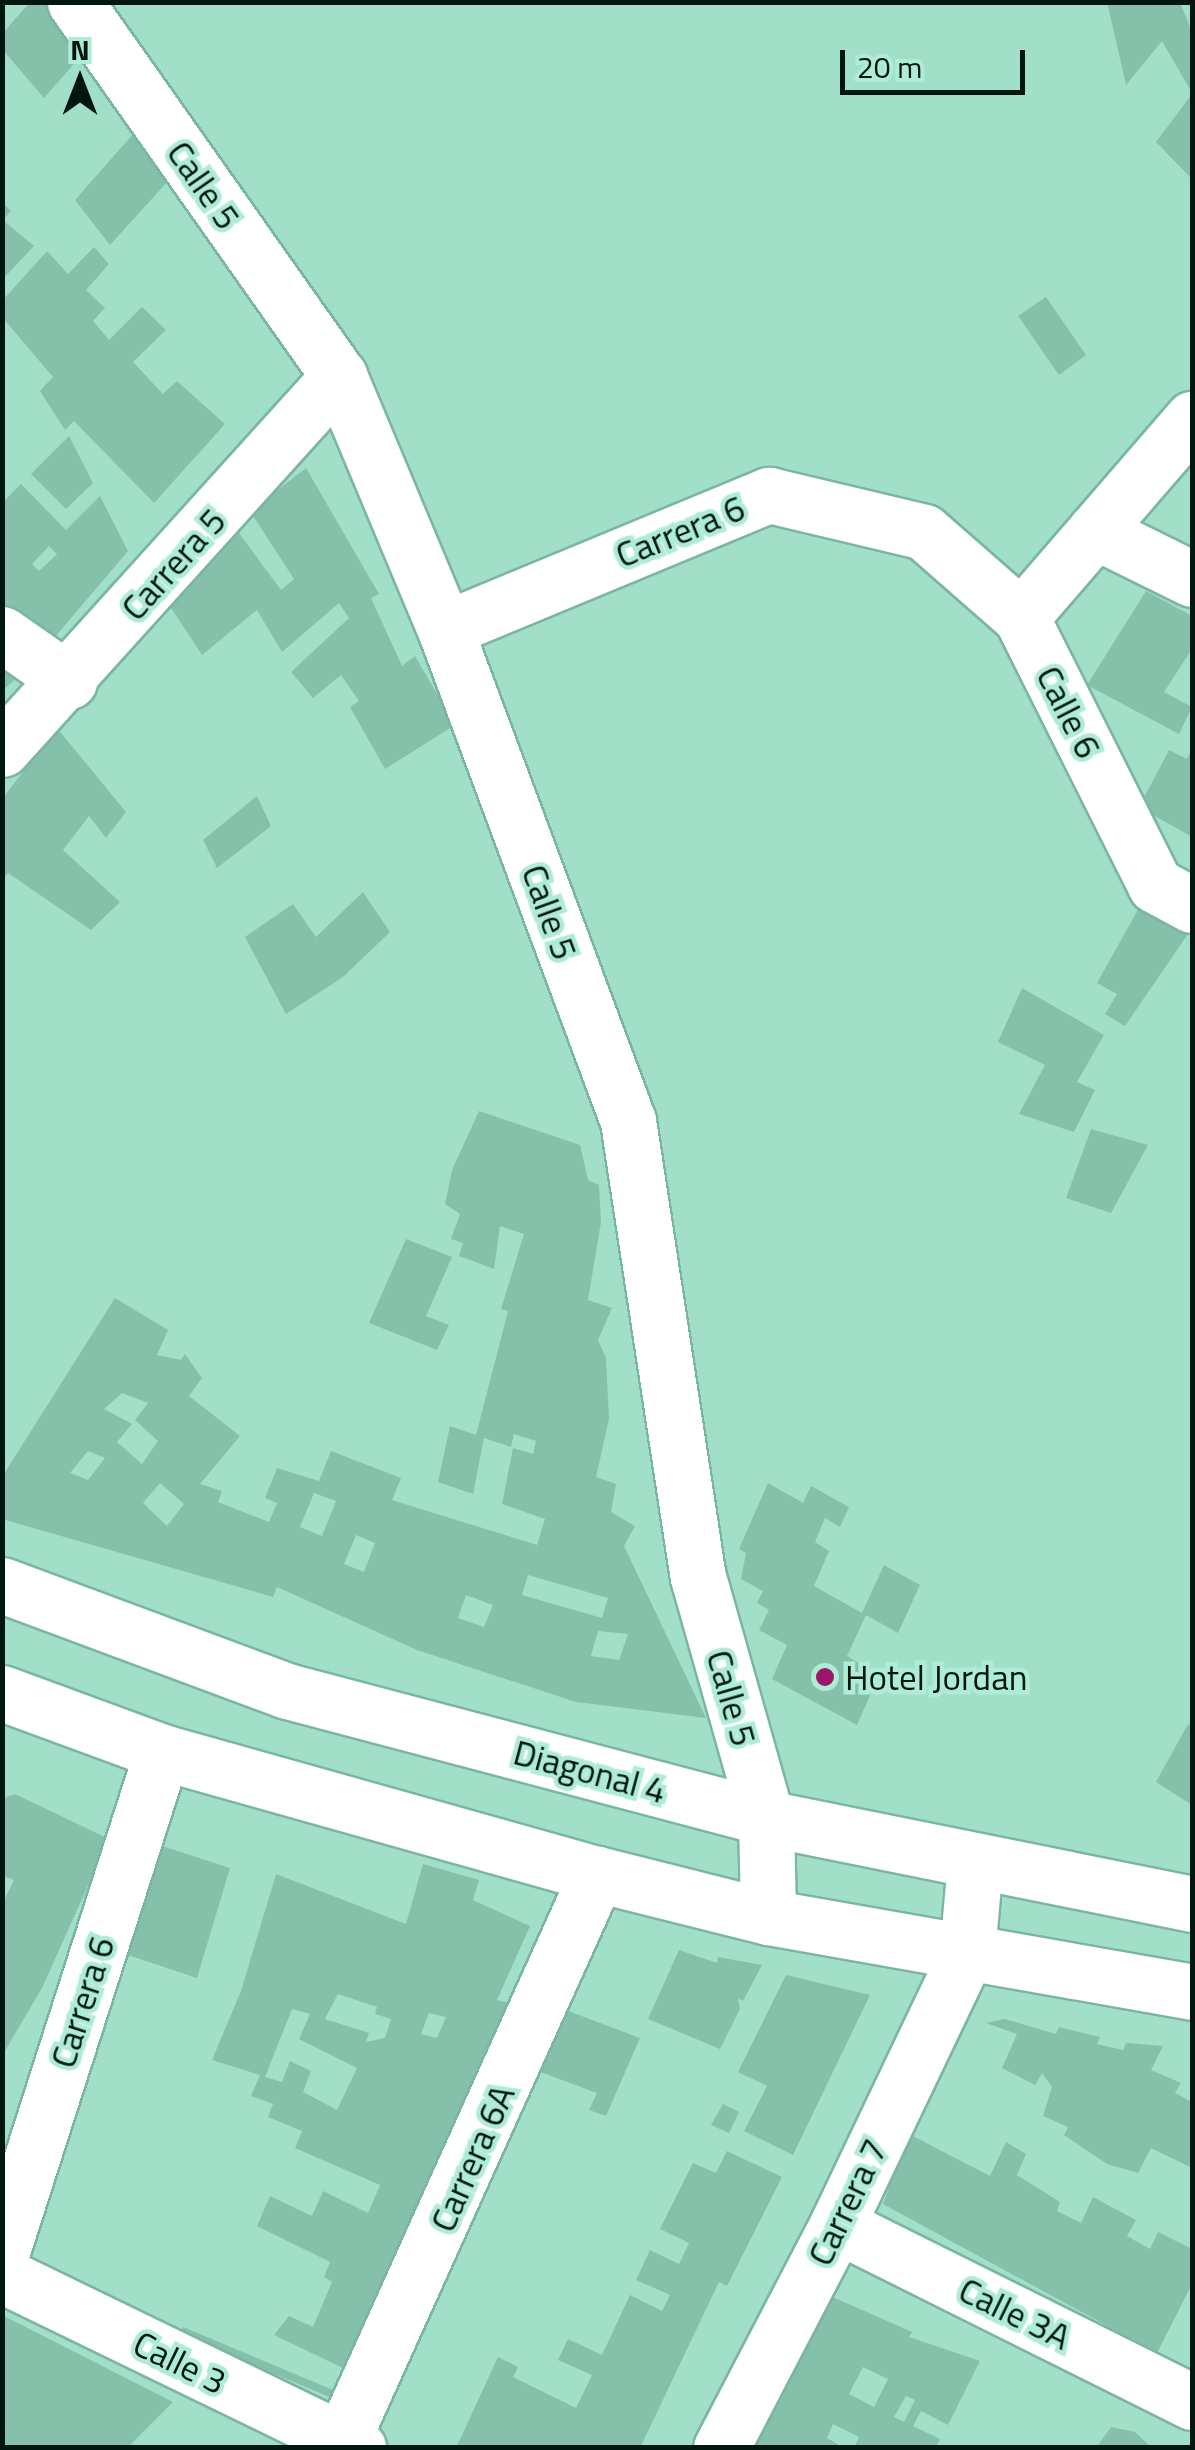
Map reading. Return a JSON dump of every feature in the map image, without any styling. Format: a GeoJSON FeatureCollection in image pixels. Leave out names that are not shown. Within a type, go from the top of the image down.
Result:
{"type":"FeatureCollection","features":[{"type":"Feature","properties":{"kind":"street","name":"Calle 5"},"geometry":{"type":"LineString","coordinates":[[75,2],[339,376],[444,628],[628,1120],[698,1577],[766,1818],[768,1917]]}},
{"type":"Feature","properties":{"kind":"street","name":"Carrera 5"},"geometry":{"type":"LineString","coordinates":[[2,749],[70,681],[339,376]]}},
{"type":"Feature","properties":{"kind":"street"},"geometry":{"type":"LineString","coordinates":[[1021,617],[1192,419]]}},
{"type":"Feature","properties":{"kind":"street","name":"Carrera 6"},"geometry":{"type":"LineString","coordinates":[[444,628],[769,495],[924,532]]}},
{"type":"Feature","properties":{"kind":"street"},"geometry":{"type":"LineString","coordinates":[[1095,530],[1192,580]]}},
{"type":"Feature","properties":{"kind":"street","name":"Calle 6"},"geometry":{"type":"LineString","coordinates":[[924,532],[1021,617],[1155,885],[1192,905]]}},
{"type":"Feature","properties":{"kind":"street"},"geometry":{"type":"LineString","coordinates":[[2,634],[70,681]]}},
{"type":"Feature","properties":{"kind":"street","name":"Diagonal 4"},"geometry":{"type":"LineString","coordinates":[[2,1584],[287,1691],[766,1818],[1192,1904]]}},
{"type":"Feature","properties":{"kind":"street"},"geometry":{"type":"LineString","coordinates":[[2,1693],[162,1752],[597,1874],[768,1917],[1192,1992]]}},
{"type":"Feature","properties":{"kind":"street","name":"Carrera 6"},"geometry":{"type":"LineString","coordinates":[[2,2251],[162,1752]]}},
{"type":"Feature","properties":{"kind":"street"},"geometry":{"type":"LineString","coordinates":[[967,1952],[975,1863]]}},
{"type":"Feature","properties":{"kind":"street","name":"Carrera 6A"},"geometry":{"type":"LineString","coordinates":[[350,2444],[597,1874]]}},
{"type":"Feature","properties":{"kind":"street","name":"Carrera 7"},"geometry":{"type":"LineString","coordinates":[[721,2448],[837,2225],[967,1952]]}},
{"type":"Feature","properties":{"kind":"street","name":"Calle 3A"},"geometry":{"type":"LineString","coordinates":[[837,2225],[1192,2402]]}},
{"type":"Feature","properties":{"kind":"street","name":"Calle 3"},"geometry":{"type":"LineString","coordinates":[[2,2275],[350,2444]]}},
{"type":"Feature","properties":{"kind":"building"},"geometry":{"type":"Polygon","coordinates":[[[30,2],[64,2],[95,40],[44,98],[2,49],[2,34],[30,2]]]}},
{"type":"Feature","properties":{"kind":"building"},"geometry":{"type":"Polygon","coordinates":[[[1107,2],[1180,2],[1192,32],[1192,93],[1162,41],[1126,85],[1107,2]]]}},
{"type":"Feature","properties":{"kind":"building"},"geometry":{"type":"Polygon","coordinates":[[[1192,94],[1192,179],[1156,142],[1192,94]]]}},
{"type":"Feature","properties":{"kind":"building"},"geometry":{"type":"Polygon","coordinates":[[[141,125],[178,170],[110,245],[75,200],[141,125]]]}},
{"type":"Feature","properties":{"kind":"building"},"geometry":{"type":"Polygon","coordinates":[[[2,202],[11,211],[3,220],[34,246],[2,280],[2,202]]]}},
{"type":"Feature","properties":{"kind":"building"},"geometry":{"type":"Polygon","coordinates":[[[94,247],[109,264],[86,290],[105,308],[93,321],[109,340],[142,307],[166,330],[133,362],[163,394],[177,381],[225,424],[154,503],[74,421],[65,430],[40,391],[53,377],[2,317],[2,301],[47,251],[68,274],[94,247]]]}},
{"type":"Feature","properties":{"kind":"building"},"geometry":{"type":"Polygon","coordinates":[[[1046,297],[1086,355],[1059,375],[1018,316],[1046,297]]]}},
{"type":"Feature","properties":{"kind":"building"},"geometry":{"type":"Polygon","coordinates":[[[69,436],[93,483],[66,509],[31,474],[69,436]]]}},
{"type":"Feature","properties":{"kind":"building"},"geometry":{"type":"Polygon","coordinates":[[[306,468],[379,594],[371,598],[402,666],[415,656],[455,725],[385,769],[350,707],[359,701],[341,675],[313,698],[291,672],[349,618],[339,603],[282,652],[257,610],[202,655],[166,600],[236,529],[281,590],[294,579],[250,511],[306,468]]]}},
{"type":"Feature","properties":{"kind":"building"},"geometry":{"type":"Polygon","coordinates":[[[21,484],[66,530],[100,496],[128,551],[49,644],[2,609],[2,503],[21,484]],[[49,546],[32,564],[39,571],[57,554],[49,546]]]}},
{"type":"Feature","properties":{"kind":"building"},"geometry":{"type":"Polygon","coordinates":[[[1146,591],[1192,616],[1192,649],[1164,692],[1192,707],[1179,734],[1087,685],[1146,591]]]}},
{"type":"Feature","properties":{"kind":"building"},"geometry":{"type":"Polygon","coordinates":[[[2,648],[20,675],[2,691],[2,648]]]}},
{"type":"Feature","properties":{"kind":"building"},"geometry":{"type":"Polygon","coordinates":[[[57,728],[126,812],[106,838],[89,816],[63,850],[120,902],[91,930],[8,873],[2,881],[2,799],[57,728]]]}},
{"type":"Feature","properties":{"kind":"building"},"geometry":{"type":"Polygon","coordinates":[[[1192,749],[1192,837],[1139,807],[1169,750],[1187,759],[1192,749]]]}},
{"type":"Feature","properties":{"kind":"building"},"geometry":{"type":"Polygon","coordinates":[[[257,796],[271,826],[217,868],[203,840],[257,796]]]}},
{"type":"Feature","properties":{"kind":"building"},"geometry":{"type":"Polygon","coordinates":[[[363,892],[390,932],[343,977],[286,1014],[245,937],[293,904],[316,937],[363,892]]]}},
{"type":"Feature","properties":{"kind":"building"},"geometry":{"type":"Polygon","coordinates":[[[1140,906],[1188,934],[1125,1026],[1105,1014],[1117,994],[1097,983],[1140,906]]]}},
{"type":"Feature","properties":{"kind":"building"},"geometry":{"type":"Polygon","coordinates":[[[1022,988],[1104,1035],[1077,1082],[1095,1090],[1074,1132],[1019,1114],[1045,1065],[998,1042],[1022,988]]]}},
{"type":"Feature","properties":{"kind":"building"},"geometry":{"type":"Polygon","coordinates":[[[479,1111],[580,1145],[588,1180],[599,1185],[601,1222],[588,1300],[612,1308],[598,1340],[606,1358],[609,1419],[596,1477],[616,1484],[611,1512],[635,1526],[624,1546],[706,1718],[576,1702],[417,1650],[277,1587],[273,1597],[2,1519],[2,1477],[115,1298],[168,1330],[157,1355],[181,1360],[185,1354],[202,1378],[189,1396],[240,1436],[200,1484],[222,1491],[218,1502],[269,1522],[277,1503],[265,1498],[277,1468],[319,1481],[331,1451],[401,1478],[392,1500],[537,1545],[545,1519],[502,1504],[513,1448],[533,1454],[536,1441],[514,1434],[511,1447],[484,1438],[473,1494],[438,1482],[450,1426],[476,1435],[508,1311],[501,1309],[524,1234],[500,1226],[494,1269],[459,1256],[463,1243],[451,1239],[460,1214],[445,1204],[452,1170],[479,1111]],[[122,1393],[104,1409],[132,1424],[117,1442],[142,1464],[158,1441],[135,1420],[148,1403],[122,1393]],[[88,1451],[70,1473],[88,1480],[105,1458],[88,1451]],[[160,1483],[143,1503],[167,1526],[184,1504],[160,1483]],[[314,1493],[300,1527],[322,1536],[336,1501],[314,1493]],[[356,1535],[344,1564],[364,1572],[375,1543],[356,1535]],[[528,1575],[522,1595],[602,1618],[608,1598],[528,1575]],[[466,1595],[458,1618],[484,1627],[493,1605],[466,1595]],[[598,1631],[591,1656],[619,1660],[628,1634],[598,1631]]]}},
{"type":"Feature","properties":{"kind":"building"},"geometry":{"type":"Polygon","coordinates":[[[1091,1129],[1148,1145],[1111,1213],[1066,1198],[1091,1129]]]}},
{"type":"Feature","properties":{"kind":"building"},"geometry":{"type":"Polygon","coordinates":[[[406,1239],[452,1257],[426,1316],[449,1325],[437,1350],[369,1323],[406,1239]]]}},
{"type":"Feature","properties":{"kind":"building"},"geometry":{"type":"Polygon","coordinates":[[[768,1483],[803,1503],[811,1486],[849,1507],[840,1527],[825,1518],[815,1542],[829,1551],[814,1586],[862,1613],[884,1565],[920,1585],[898,1633],[866,1615],[847,1656],[879,1675],[857,1725],[772,1679],[787,1645],[759,1630],[769,1610],[757,1603],[763,1591],[741,1579],[746,1553],[739,1549],[768,1483]]]}},
{"type":"Feature","properties":{"kind":"building"},"geometry":{"type":"Polygon","coordinates":[[[1188,1724],[1192,1726],[1192,1805],[1156,1782],[1188,1724]]]}},
{"type":"Feature","properties":{"kind":"building"},"geometry":{"type":"Polygon","coordinates":[[[15,1794],[109,1839],[42,1988],[2,2056],[2,1905],[14,1880],[2,1875],[2,1799],[15,1794]]]}},
{"type":"Feature","properties":{"kind":"building"},"geometry":{"type":"Polygon","coordinates":[[[159,1845],[230,1868],[197,1978],[128,1955],[159,1845]]]}},
{"type":"Feature","properties":{"kind":"building"},"geometry":{"type":"Polygon","coordinates":[[[423,1864],[479,1880],[473,1900],[530,1926],[497,2000],[515,2004],[349,2371],[274,2335],[289,2316],[313,2327],[332,2282],[324,2277],[330,2262],[257,2226],[270,2196],[312,2216],[323,2191],[368,2213],[380,2185],[295,2148],[302,2131],[268,2117],[273,2104],[251,2096],[260,2075],[212,2060],[241,1991],[276,1874],[406,1924],[423,1864]],[[338,1994],[325,2019],[369,2033],[366,2042],[385,2038],[391,2019],[375,2014],[377,2007],[338,1994]],[[292,2009],[265,2077],[282,2082],[290,2061],[311,2071],[303,2092],[337,2110],[357,2068],[299,2039],[310,2014],[292,2009]],[[429,2013],[421,2034],[437,2038],[446,2017],[429,2013]]]}},
{"type":"Feature","properties":{"kind":"building"},"geometry":{"type":"Polygon","coordinates":[[[679,1950],[717,1963],[718,1957],[762,1965],[743,2001],[738,1998],[740,2009],[720,2049],[648,2019],[679,1950]]]}},
{"type":"Feature","properties":{"kind":"building"},"geometry":{"type":"Polygon","coordinates":[[[786,1975],[870,1995],[793,2155],[744,2131],[767,2086],[738,2072],[786,1975]]]}},
{"type":"Feature","properties":{"kind":"building"},"geometry":{"type":"Polygon","coordinates":[[[555,2006],[640,2038],[606,2116],[589,2110],[597,2093],[527,2067],[555,2006]]]}},
{"type":"Feature","properties":{"kind":"building"},"geometry":{"type":"Polygon","coordinates":[[[1005,2019],[1056,2034],[1059,2027],[1100,2037],[1097,2044],[1123,2050],[1126,2043],[1163,2046],[1151,2070],[1181,2083],[1175,2093],[1192,2102],[1192,2168],[1151,2148],[1138,2173],[1107,2164],[1064,2135],[1068,2127],[1043,2116],[1052,2087],[1042,2073],[1035,2085],[1002,2068],[1017,2034],[986,2023],[1005,2019]]]}},
{"type":"Feature","properties":{"kind":"building"},"geometry":{"type":"Polygon","coordinates":[[[723,2104],[739,2112],[729,2133],[711,2125],[723,2104]]]}},
{"type":"Feature","properties":{"kind":"building"},"geometry":{"type":"Polygon","coordinates":[[[909,2134],[990,2176],[1006,2142],[1026,2154],[1017,2175],[1060,2202],[1057,2211],[1081,2223],[1093,2197],[1136,2220],[1127,2236],[1150,2249],[1158,2232],[1192,2249],[1192,2284],[1157,2353],[883,2204],[909,2134]]]}},
{"type":"Feature","properties":{"kind":"building"},"geometry":{"type":"Polygon","coordinates":[[[727,2151],[782,2177],[727,2286],[719,2282],[640,2448],[456,2448],[498,2357],[518,2367],[513,2377],[576,2408],[592,2375],[558,2360],[568,2339],[602,2355],[630,2295],[662,2311],[670,2295],[636,2280],[650,2250],[679,2264],[689,2243],[660,2229],[693,2163],[716,2173],[727,2151]]]}},
{"type":"Feature","properties":{"kind":"building"},"geometry":{"type":"Polygon","coordinates":[[[817,2290],[912,2332],[909,2337],[980,2361],[948,2425],[921,2411],[913,2426],[940,2439],[936,2448],[854,2448],[859,2437],[833,2424],[827,2438],[844,2448],[742,2448],[817,2290]],[[863,2367],[849,2394],[874,2407],[888,2379],[863,2367]],[[906,2396],[894,2417],[904,2422],[915,2400],[906,2396]]]}},
{"type":"Feature","properties":{"kind":"building"},"geometry":{"type":"Polygon","coordinates":[[[2,2315],[173,2402],[127,2448],[11,2448],[2,2442],[2,2315]]]}},
{"type":"Feature","properties":{"kind":"building"},"geometry":{"type":"Polygon","coordinates":[[[183,2327],[338,2392],[334,2399],[180,2334],[183,2327]]]}},
{"type":"Feature","properties":{"kind":"building"},"geometry":{"type":"Polygon","coordinates":[[[1111,2427],[1135,2432],[1152,2448],[1096,2448],[1111,2427]]]}},
{"type":"Feature","properties":{"kind":"place","name":"Hotel Jordan"},"geometry":{"type":"Point","coordinates":[825,1677]}}]}
